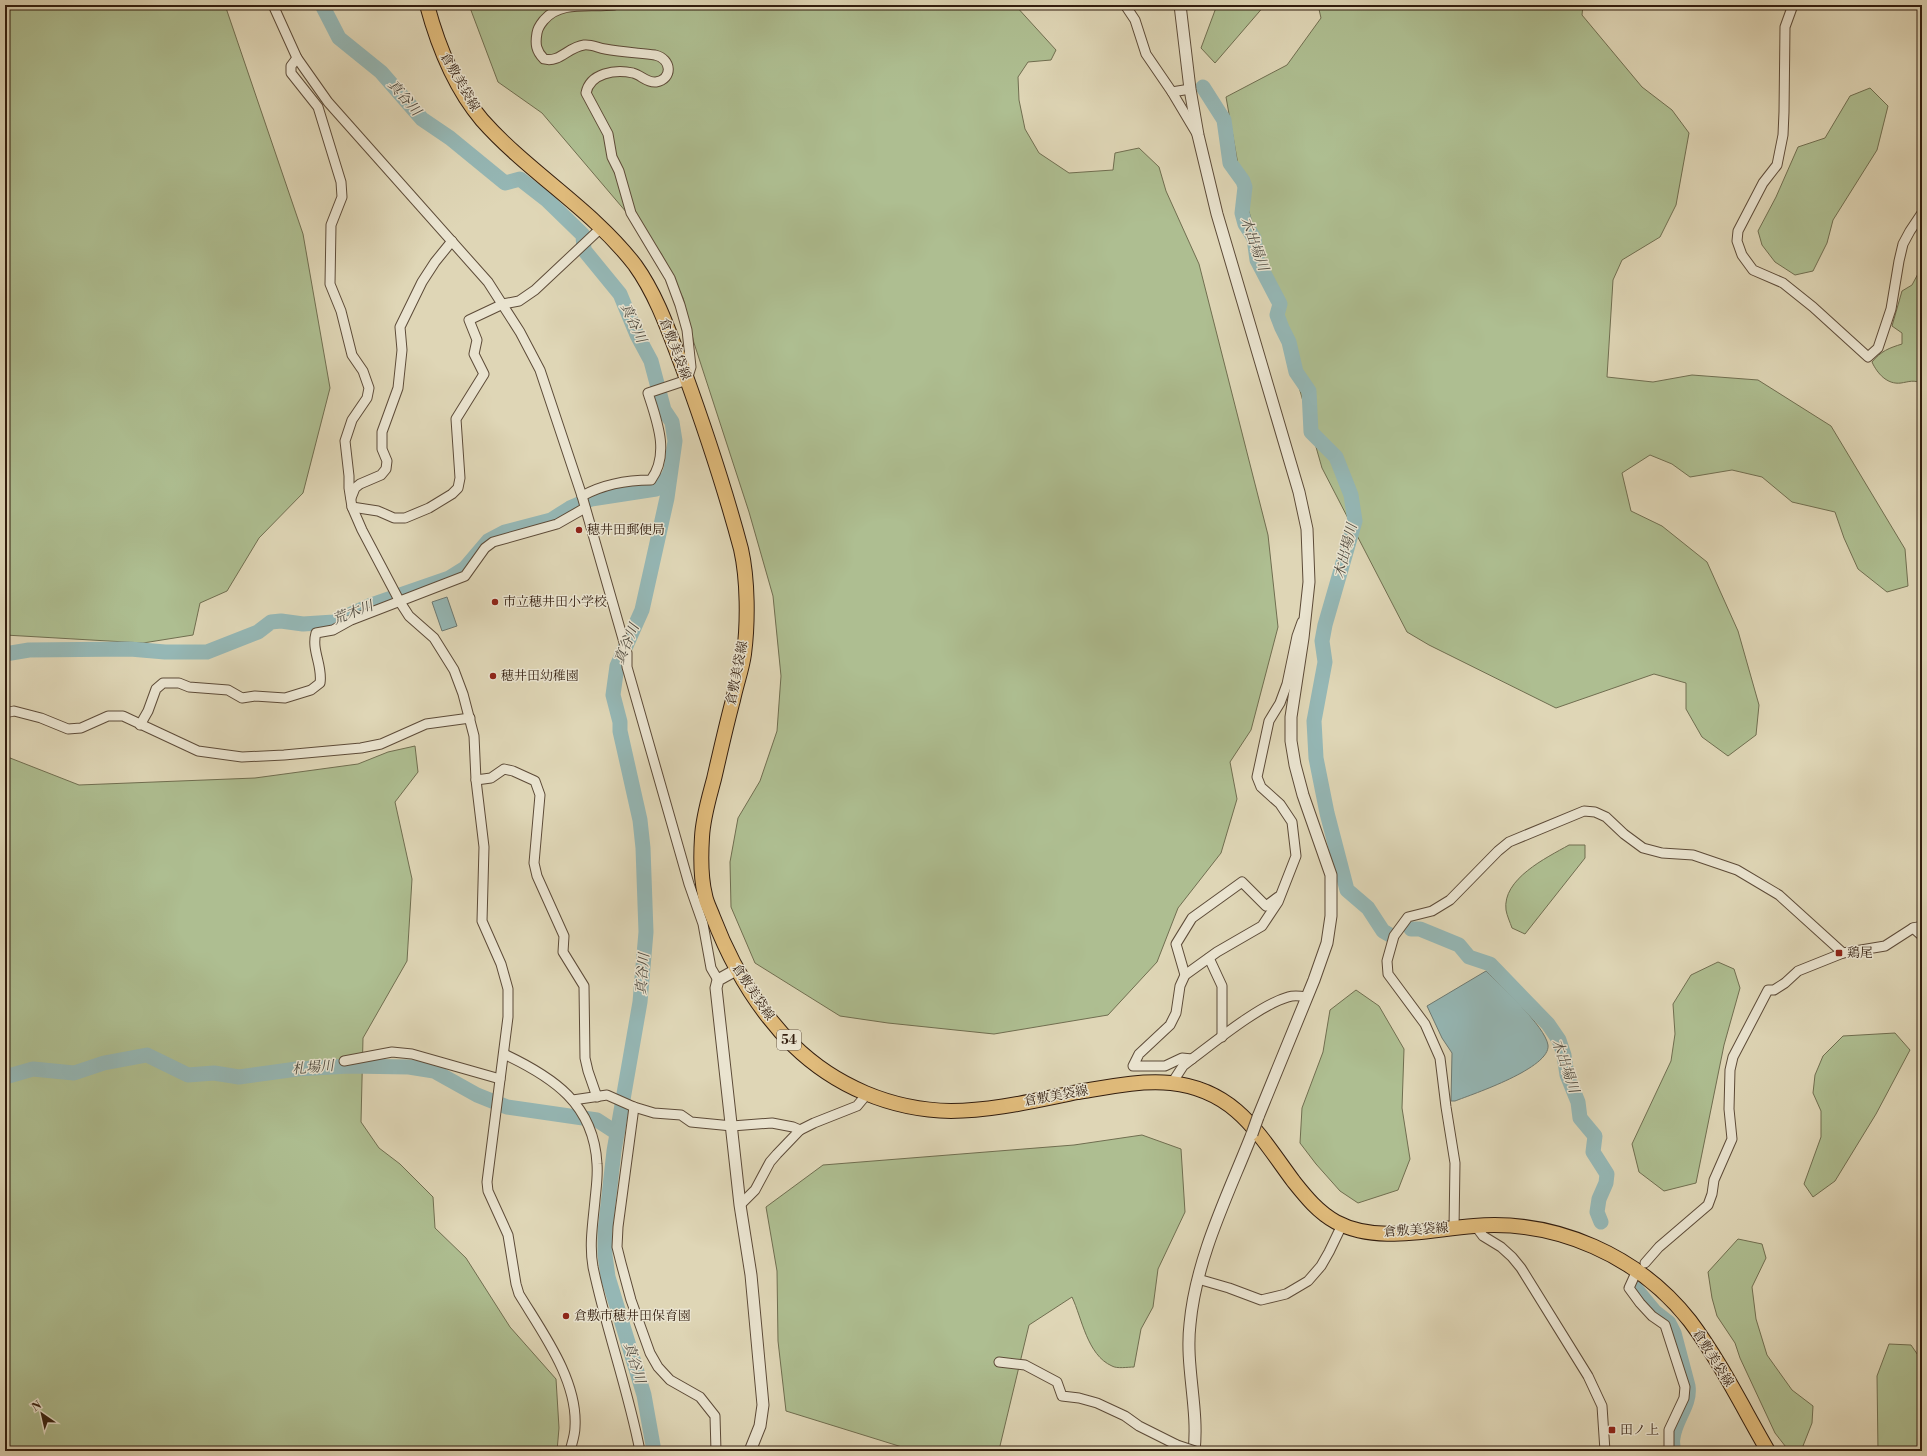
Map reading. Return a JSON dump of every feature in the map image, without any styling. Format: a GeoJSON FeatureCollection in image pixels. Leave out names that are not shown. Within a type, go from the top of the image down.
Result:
{"type":"FeatureCollection","features":[{"type":"Feature","properties":{"kind":"main road","name":"倉敷美袋線"},"geometry":{"type":"LineString","coordinates":[[427,5],[445,61],[463,94],[482,119],[635,266],[659,306],[682,382],[704,428],[742,556],[746,592],[744,655],[702,832],[704,893],[722,942],[736,970],[770,1018],[793,1045],[828,1074],[867,1094],[894,1104],[951,1111],[996,1107],[1134,1083],[1172,1083],[1200,1090],[1235,1108],[1248,1120],[1309,1201],[1329,1218],[1342,1226],[1379,1234],[1479,1225],[1521,1226],[1568,1236],[1607,1253],[1644,1276],[1671,1298],[1700,1336],[1768,1451]]}},
{"type":"Feature","properties":{"kind":"street"},"geometry":{"type":"LineString","coordinates":[[273,5],[297,58],[328,102],[488,282],[503,304],[540,370],[584,502],[627,653],[627,667],[689,884],[703,924],[711,968],[718,980],[716,988],[740,1205],[751,1275],[763,1405],[760,1426],[750,1451]]}},
{"type":"Feature","properties":{"kind":"street"},"geometry":{"type":"LineString","coordinates":[[140,725],[148,711],[156,689],[163,683],[179,683],[189,687],[228,690],[242,698],[255,696],[285,698],[311,690],[320,683],[322,673],[313,642],[316,633],[333,630],[398,598],[465,576],[485,548],[493,542],[557,524],[584,502],[592,491],[609,486],[651,480],[656,473],[661,449],[658,424],[648,393],[682,382],[691,367],[688,338],[670,278],[631,213],[619,171],[612,157],[608,134],[586,93],[588,86],[600,75],[618,72],[634,73],[654,82],[666,76],[669,69],[667,62],[660,56],[655,55],[581,45],[558,59],[551,61],[544,59],[536,48],[538,27],[549,14],[556,9],[565,6],[601,7],[614,5]]}},
{"type":"Feature","properties":{"kind":"street"},"geometry":{"type":"LineString","coordinates":[[1125,5],[1135,20],[1146,54],[1172,92],[1198,135]]}},
{"type":"Feature","properties":{"kind":"street"},"geometry":{"type":"LineString","coordinates":[[999,1362],[1025,1365],[1057,1382],[1062,1396],[1097,1403],[1125,1416],[1177,1448],[1194,1451],[1196,1433],[1190,1377],[1190,1324],[1198,1279],[1209,1243],[1327,944],[1332,916],[1331,875],[1303,795],[1295,765],[1291,741],[1291,717],[1309,582],[1307,529],[1299,492],[1217,214],[1198,135],[1190,89],[1180,5]]}},
{"type":"Feature","properties":{"kind":"street"},"geometry":{"type":"LineString","coordinates":[[1792,5],[1785,27],[1783,135],[1777,165],[1763,183],[1738,231],[1737,241],[1742,255],[1753,270],[1783,283],[1868,358],[1878,348],[1892,310],[1898,261],[1903,244],[1922,213]]}},
{"type":"Feature","properties":{"kind":"street"},"geometry":{"type":"LineString","coordinates":[[297,58],[291,66],[291,73],[318,107],[341,182],[342,196],[332,225],[330,284],[341,311],[352,355],[363,371],[369,388],[367,398],[352,420],[345,441],[352,502],[362,530],[398,598],[409,616],[434,638],[454,670],[470,718],[474,736],[476,780],[484,847],[482,921],[501,964],[508,989],[508,1017],[489,1160],[487,1182],[488,1191],[508,1235],[519,1294],[555,1351],[567,1379],[575,1411],[575,1422],[570,1451]]}},
{"type":"Feature","properties":{"kind":"street"},"geometry":{"type":"LineString","coordinates":[[1172,92],[1190,89]]}},
{"type":"Feature","properties":{"kind":"street"},"geometry":{"type":"LineString","coordinates":[[352,502],[394,518],[405,518],[429,508],[452,494],[458,488],[460,478],[456,419],[484,374],[474,354],[477,340],[469,320],[503,304],[519,302],[536,290],[597,231]]}},
{"type":"Feature","properties":{"kind":"street"},"geometry":{"type":"LineString","coordinates":[[352,502],[355,488],[360,484],[381,475],[386,470],[387,461],[382,449],[382,432],[398,388],[402,350],[400,328],[422,282],[435,262],[452,241]]}},
{"type":"Feature","properties":{"kind":"street"},"geometry":{"type":"LineString","coordinates":[[1192,1058],[1182,1058],[1165,1066],[1133,1066],[1139,1054],[1170,1025],[1176,1013],[1180,986],[1185,975],[1217,952],[1262,926],[1280,895],[1296,856],[1292,822],[1280,804],[1261,787],[1257,777],[1269,721],[1280,704],[1287,684],[1297,636],[1306,609]]}},
{"type":"Feature","properties":{"kind":"street"},"geometry":{"type":"LineString","coordinates":[[5,713],[14,711],[41,718],[68,729],[81,728],[108,716],[123,716],[198,751],[242,757],[284,756],[361,748],[381,744],[426,724],[470,718]]}},
{"type":"Feature","properties":{"kind":"street"},"geometry":{"type":"LineString","coordinates":[[476,780],[491,778],[504,769],[514,771],[535,781],[540,795],[535,851],[536,876],[564,936],[563,952],[584,986],[586,1058],[588,1071],[597,1097]]}},
{"type":"Feature","properties":{"kind":"street"},"geometry":{"type":"LineString","coordinates":[[1454,1228],[1455,1163],[1440,1058],[1425,1024],[1388,974],[1387,962],[1394,936],[1408,917],[1432,910],[1450,900],[1498,851],[1509,842],[1584,811],[1595,812],[1606,817],[1624,834],[1643,848],[1662,853],[1693,855],[1737,870],[1779,895],[1843,953]]}},
{"type":"Feature","properties":{"kind":"street"},"geometry":{"type":"LineString","coordinates":[[1185,975],[1176,944],[1192,918],[1242,882],[1266,906],[1280,895]]}},
{"type":"Feature","properties":{"kind":"street"},"geometry":{"type":"LineString","coordinates":[[1645,1263],[1659,1247],[1708,1204],[1712,1194],[1714,1180],[1732,1139],[1729,1109],[1730,1070],[1733,1057],[1768,990],[1774,990],[1785,983],[1798,971],[1843,953],[1885,946],[1917,927],[1922,936]]}},
{"type":"Feature","properties":{"kind":"street"},"geometry":{"type":"LineString","coordinates":[[1209,958],[1222,986],[1222,1037]]}},
{"type":"Feature","properties":{"kind":"street"},"geometry":{"type":"LineString","coordinates":[[718,980],[736,970]]}},
{"type":"Feature","properties":{"kind":"street"},"geometry":{"type":"LineString","coordinates":[[1172,1083],[1183,1066],[1192,1058],[1279,1000],[1290,996],[1306,997]]}},
{"type":"Feature","properties":{"kind":"street"},"geometry":{"type":"LineString","coordinates":[[344,1061],[392,1052],[412,1054],[500,1079]]}},
{"type":"Feature","properties":{"kind":"street"},"geometry":{"type":"LineString","coordinates":[[504,1054],[538,1071],[573,1100],[592,1133],[597,1164],[592,1242],[593,1265],[613,1347],[633,1416],[640,1451]]}},
{"type":"Feature","properties":{"kind":"street"},"geometry":{"type":"LineString","coordinates":[[740,1205],[755,1190],[776,1154],[800,1130],[857,1106],[867,1094]]}},
{"type":"Feature","properties":{"kind":"street"},"geometry":{"type":"LineString","coordinates":[[573,1100],[607,1095],[654,1114],[681,1115],[691,1122],[732,1126],[772,1123],[793,1127],[800,1130]]}},
{"type":"Feature","properties":{"kind":"street"},"geometry":{"type":"LineString","coordinates":[[634,1107],[618,1227],[617,1247],[631,1300],[650,1353],[658,1367],[670,1380],[700,1397],[715,1416],[716,1451]]}},
{"type":"Feature","properties":{"kind":"street"},"geometry":{"type":"LineString","coordinates":[[1479,1225],[1477,1228],[1483,1236],[1501,1247],[1521,1268],[1588,1376],[1602,1406],[1605,1451]]}},
{"type":"Feature","properties":{"kind":"street"},"geometry":{"type":"LineString","coordinates":[[1198,1279],[1261,1300],[1286,1294],[1308,1281],[1321,1266],[1342,1226]]}},
{"type":"Feature","properties":{"kind":"street"},"geometry":{"type":"LineString","coordinates":[[1634,1277],[1629,1288],[1648,1312],[1665,1325],[1685,1387],[1684,1398],[1669,1430],[1669,1451]]}},
{"type":"Feature","properties":{"kind":"green space"},"geometry":{"type":"Polygon","coordinates":[[[5,5],[225,5],[303,234],[330,388],[303,493],[259,538],[227,591],[200,603],[193,635],[143,643],[5,635],[5,5]]]}},
{"type":"Feature","properties":{"kind":"green space"},"geometry":{"type":"Polygon","coordinates":[[[469,5],[1015,5],[1056,50],[1051,60],[1028,62],[1018,77],[1019,100],[1025,129],[1039,153],[1069,173],[1113,170],[1115,153],[1139,148],[1159,167],[1166,191],[1199,264],[1268,535],[1278,627],[1251,730],[1230,762],[1237,799],[1221,853],[1178,908],[1157,962],[1108,1015],[994,1034],[888,1023],[840,1016],[755,963],[731,907],[730,862],[738,818],[760,781],[777,731],[781,676],[773,596],[749,512],[694,343],[683,298],[661,253],[542,113],[498,82],[469,5]]]}},
{"type":"Feature","properties":{"kind":"green space"},"geometry":{"type":"Polygon","coordinates":[[[1217,5],[1265,5],[1215,63],[1201,48],[1217,5]]]}},
{"type":"Feature","properties":{"kind":"green space"},"geometry":{"type":"Polygon","coordinates":[[[1318,5],[1583,5],[1582,15],[1642,87],[1672,110],[1689,133],[1676,205],[1660,237],[1622,260],[1613,280],[1607,377],[1653,382],[1692,375],[1758,380],[1831,426],[1905,549],[1908,586],[1887,592],[1858,569],[1844,538],[1835,512],[1792,502],[1762,477],[1732,470],[1690,477],[1672,464],[1650,455],[1622,473],[1631,511],[1662,526],[1707,562],[1738,631],[1759,705],[1756,735],[1728,756],[1702,737],[1686,709],[1686,683],[1654,674],[1556,708],[1429,645],[1407,632],[1322,468],[1242,187],[1226,97],[1287,65],[1321,18],[1318,5]]]}},
{"type":"Feature","properties":{"kind":"green space"},"geometry":{"type":"Polygon","coordinates":[[[1870,88],[1888,106],[1877,150],[1833,220],[1827,243],[1813,271],[1795,275],[1775,262],[1762,245],[1758,231],[1776,197],[1798,147],[1825,138],[1850,96],[1870,88]]]}},
{"type":"Feature","properties":{"kind":"green space"},"geometry":{"type":"Polygon","coordinates":[[[1920,270],[1922,270],[1922,355],[1919,360],[1922,364],[1922,384],[1914,381],[1901,383],[1891,382],[1880,374],[1872,362],[1886,350],[1902,344],[1902,333],[1892,326],[1902,291],[1912,285],[1920,270]]]}},
{"type":"Feature","properties":{"kind":"green space"},"geometry":{"type":"Polygon","coordinates":[[[415,746],[418,772],[395,802],[412,879],[407,961],[363,1038],[361,1122],[379,1148],[400,1164],[433,1197],[435,1228],[466,1258],[510,1327],[556,1379],[559,1428],[557,1451],[5,1451],[5,756],[79,785],[255,778],[358,764],[388,752],[415,746]]]}},
{"type":"Feature","properties":{"kind":"green space"},"geometry":{"type":"Polygon","coordinates":[[[1569,845],[1585,845],[1585,858],[1525,934],[1512,928],[1506,910],[1507,899],[1511,889],[1518,879],[1527,871],[1569,845]]]}},
{"type":"Feature","properties":{"kind":"green space"},"geometry":{"type":"Polygon","coordinates":[[[1718,962],[1734,969],[1740,988],[1724,1045],[1696,1183],[1664,1191],[1639,1172],[1632,1144],[1671,1061],[1675,1034],[1673,1004],[1691,975],[1718,962]]]}},
{"type":"Feature","properties":{"kind":"green space"},"geometry":{"type":"Polygon","coordinates":[[[1356,990],[1379,1006],[1404,1049],[1402,1108],[1410,1159],[1398,1190],[1358,1203],[1340,1191],[1300,1143],[1302,1108],[1323,1052],[1330,1010],[1356,990]]]}},
{"type":"Feature","properties":{"kind":"green space"},"geometry":{"type":"Polygon","coordinates":[[[1895,1033],[1910,1050],[1876,1114],[1835,1181],[1813,1197],[1804,1184],[1821,1137],[1821,1111],[1813,1093],[1815,1075],[1823,1056],[1843,1036],[1895,1033]]]}},
{"type":"Feature","properties":{"kind":"green space"},"geometry":{"type":"Polygon","coordinates":[[[1142,1135],[1181,1149],[1185,1212],[1158,1269],[1153,1307],[1141,1329],[1134,1367],[1114,1367],[1104,1361],[1097,1354],[1086,1335],[1072,1297],[1029,1325],[999,1450],[902,1447],[786,1411],[778,1341],[777,1271],[766,1207],[823,1165],[1074,1145],[1142,1135]]]}},
{"type":"Feature","properties":{"kind":"green space"},"geometry":{"type":"Polygon","coordinates":[[[1738,1239],[1762,1244],[1766,1258],[1752,1287],[1756,1319],[1767,1355],[1792,1390],[1813,1406],[1812,1423],[1801,1451],[1789,1451],[1775,1433],[1740,1358],[1735,1343],[1717,1316],[1712,1298],[1708,1272],[1738,1239]]]}},
{"type":"Feature","properties":{"kind":"green space"},"geometry":{"type":"Polygon","coordinates":[[[1889,1344],[1911,1345],[1922,1361],[1922,1451],[1878,1451],[1877,1376],[1889,1344]]]}},
{"type":"Feature","properties":{"kind":"water"},"geometry":{"type":"Polygon","coordinates":[[[447,597],[457,626],[442,631],[432,602],[447,597]]]}},
{"type":"Feature","properties":{"kind":"water"},"geometry":{"type":"Polygon","coordinates":[[[1486,971],[1531,1017],[1539,1028],[1548,1045],[1546,1054],[1525,1071],[1509,1079],[1455,1101],[1451,1101],[1452,1053],[1442,1038],[1427,1006],[1486,971]]]}},
{"type":"Feature","properties":{"kind":"waterway","name":"真谷川"},"geometry":{"type":"LineString","coordinates":[[322,5],[339,38],[381,72],[422,119],[450,138],[505,183],[520,179],[547,200],[583,235],[584,250],[620,294],[637,335],[651,361],[664,410],[672,422],[675,441],[667,498],[642,610],[617,666],[613,695],[640,820],[643,848],[646,932],[640,1002],[614,1151],[605,1231],[605,1255],[608,1277],[644,1395],[654,1451]]}},
{"type":"Feature","properties":{"kind":"waterway","name":"木出場川"},"geometry":{"type":"LineString","coordinates":[[1203,87],[1224,120],[1230,163],[1243,181],[1245,187],[1242,213],[1245,224],[1254,238],[1257,260],[1280,304],[1277,315],[1289,342],[1296,372],[1309,391],[1311,432],[1336,457],[1351,495],[1355,521],[1325,625],[1322,641],[1325,662],[1314,721],[1316,758],[1327,813],[1347,890],[1368,908],[1383,931],[1390,935]]}},
{"type":"Feature","properties":{"kind":"waterway","name":"荒木川"},"geometry":{"type":"LineString","coordinates":[[5,654],[29,650],[130,649],[165,652],[207,652],[258,632],[271,622],[281,621],[303,624],[334,622],[371,605],[449,578],[465,568],[488,541],[505,532],[551,520],[570,508],[591,499],[656,489],[668,477],[670,472]]}},
{"type":"Feature","properties":{"kind":"waterway","name":"木出場川"},"geometry":{"type":"LineString","coordinates":[[1411,929],[1420,929],[1459,945],[1469,957],[1490,964],[1548,1024],[1559,1040],[1564,1055],[1567,1075],[1578,1102],[1580,1118],[1595,1136],[1593,1152],[1607,1174],[1606,1183],[1599,1199],[1597,1212],[1601,1222]]}},
{"type":"Feature","properties":{"kind":"waterway","name":"札場川"},"geometry":{"type":"LineString","coordinates":[[5,1077],[33,1069],[74,1073],[104,1063],[147,1055],[188,1075],[214,1073],[239,1077],[297,1069],[349,1066],[409,1067],[434,1071],[477,1095],[507,1107],[597,1120],[617,1133]]}},
{"type":"Feature","properties":{"kind":"waterway","name":"木出場川"},"geometry":{"type":"LineString","coordinates":[[1636,1289],[1655,1312],[1669,1323],[1674,1333],[1688,1386],[1685,1406],[1674,1431],[1674,1451]]}},
{"type":"Feature","properties":{"kind":"place","name":"穂井田郵便局"},"geometry":{"type":"Point","coordinates":[579,530]}},
{"type":"Feature","properties":{"kind":"place","name":"市立穂井田小学校"},"geometry":{"type":"Point","coordinates":[495,602]}},
{"type":"Feature","properties":{"kind":"place","name":"穂井田幼稚園"},"geometry":{"type":"Point","coordinates":[493,676]}},
{"type":"Feature","properties":{"kind":"place","name":"鶏尾"},"geometry":{"type":"Point","coordinates":[1839,953]}},
{"type":"Feature","properties":{"kind":"place","name":"倉敷市穂井田保育園"},"geometry":{"type":"Point","coordinates":[566,1316]}},
{"type":"Feature","properties":{"kind":"place","name":"田ノ上"},"geometry":{"type":"Point","coordinates":[1612,1430]}}]}
